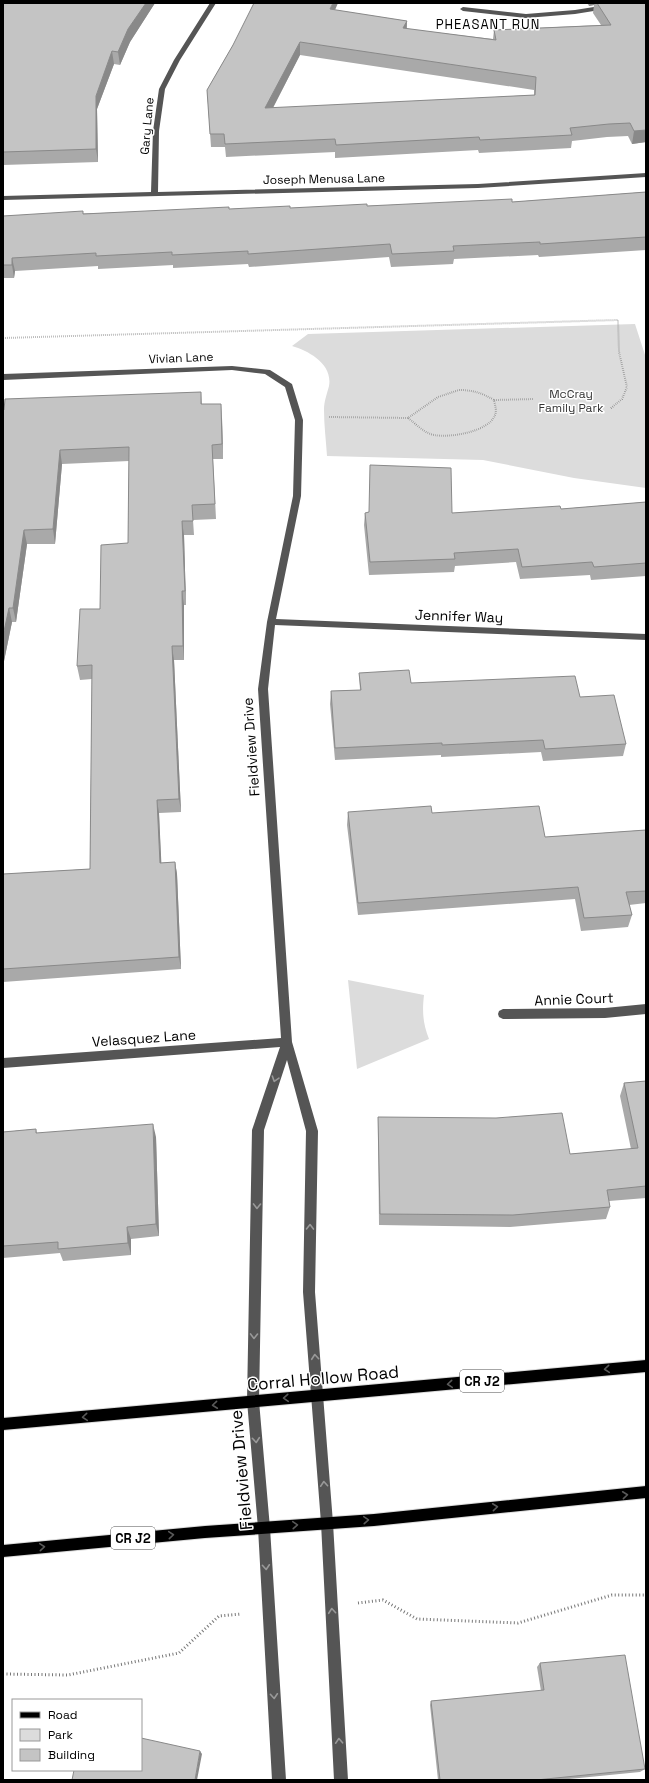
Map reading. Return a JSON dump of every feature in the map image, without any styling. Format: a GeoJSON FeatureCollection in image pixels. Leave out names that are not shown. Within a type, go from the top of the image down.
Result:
{"type":"FeatureCollection","features":[{"type":"Feature","properties":{"kind":"main road","name":"Corral Hollow Road"},"geometry":{"type":"LineString","coordinates":[[3,1424],[646,1366]]}},
{"type":"Feature","properties":{"kind":"main road","name":"CR J2"},"geometry":{"type":"LineString","coordinates":[[3,1550],[327,1523],[646,1492]]}},
{"type":"Feature","properties":{"kind":"street","name":"Gary Lane"},"geometry":{"type":"LineString","coordinates":[[154,194],[156,132],[162,89],[177,60],[213,3]]}},
{"type":"Feature","properties":{"kind":"street"},"geometry":{"type":"LineString","coordinates":[[463,9],[526,16],[575,12],[631,3]]}},
{"type":"Feature","properties":{"kind":"street","name":"Joseph Menusa Lane"},"geometry":{"type":"LineString","coordinates":[[3,198],[478,186],[646,175]]}},
{"type":"Feature","properties":{"kind":"street","name":"Vivian Lane"},"geometry":{"type":"LineString","coordinates":[[3,377],[232,368],[267,372],[289,386],[299,420],[298,453]]}},
{"type":"Feature","properties":{"kind":"street","name":"Fieldview Drive"},"geometry":{"type":"LineString","coordinates":[[298,453],[297,496],[271,622],[263,689],[287,1042],[312,1131],[309,1292],[327,1523],[341,1780]]}},
{"type":"Feature","properties":{"kind":"street","name":"Jennifer Way"},"geometry":{"type":"LineString","coordinates":[[271,622],[646,637]]}},
{"type":"Feature","properties":{"kind":"street","name":"Annie Court"},"geometry":{"type":"LineString","coordinates":[[503,1014],[605,1013],[646,1009]]}},
{"type":"Feature","properties":{"kind":"street","name":"Fieldview Drive"},"geometry":{"type":"LineString","coordinates":[[279,1780],[264,1528],[253,1401],[258,1130],[287,1042]]}},
{"type":"Feature","properties":{"kind":"street","name":"Velasquez Lane"},"geometry":{"type":"LineString","coordinates":[[3,1063],[287,1042]]}},
{"type":"Feature","properties":{"kind":"path"},"geometry":{"type":"LineString","coordinates":[[3,338],[618,320],[619,352],[627,387],[622,399],[610,409]]}},
{"type":"Feature","properties":{"kind":"path"},"geometry":{"type":"LineString","coordinates":[[408,418],[434,397],[452,390],[470,389],[485,393],[494,400],[534,399]]}},
{"type":"Feature","properties":{"kind":"path"},"geometry":{"type":"LineString","coordinates":[[329,417],[408,418],[433,435],[452,436],[478,430],[490,423],[495,415],[494,400]]}},
{"type":"Feature","properties":{"kind":"green space","name":"McCray Family Park"},"geometry":{"type":"Polygon","coordinates":[[[635,324],[646,358],[646,488],[574,478],[483,460],[327,456],[324,410],[329,386],[327,371],[324,365],[312,355],[292,346],[308,334],[635,324]]]}},
{"type":"Feature","properties":{"kind":"green space"},"geometry":{"type":"Polygon","coordinates":[[[348,980],[424,995],[423,1007],[425,1028],[429,1039],[357,1069],[348,980]]]}},
{"type":"Feature","properties":{"kind":"building"},"geometry":{"type":"Polygon","coordinates":[[[3,3],[146,3],[128,29],[118,52],[112,51],[96,96],[96,149],[3,152],[3,3]]]}},
{"type":"Feature","properties":{"kind":"building"},"geometry":{"type":"Polygon","coordinates":[[[254,3],[333,3],[330,9],[407,21],[403,28],[496,40],[494,30],[611,25],[597,3],[646,3],[646,130],[634,131],[630,123],[570,128],[572,135],[480,140],[479,137],[336,145],[335,139],[225,144],[224,134],[210,134],[207,90],[233,45],[254,3]],[[300,42],[265,108],[535,95],[536,77],[300,42]]]}},
{"type":"Feature","properties":{"kind":"building"},"geometry":{"type":"Polygon","coordinates":[[[646,192],[646,237],[540,244],[540,242],[453,246],[454,251],[392,254],[390,244],[248,254],[248,251],[172,255],[172,252],[96,256],[96,253],[12,258],[12,265],[3,265],[3,216],[83,211],[83,214],[229,207],[229,209],[290,206],[290,208],[367,204],[367,206],[512,199],[512,202],[646,192]]]}},
{"type":"Feature","properties":{"kind":"building"},"geometry":{"type":"Polygon","coordinates":[[[201,392],[201,404],[221,404],[222,444],[212,445],[215,504],[192,505],[193,521],[182,521],[185,591],[182,591],[183,646],[172,646],[179,799],[157,800],[160,863],[175,862],[179,957],[3,969],[3,874],[90,869],[92,665],[77,666],[80,609],[100,609],[101,545],[128,543],[129,447],[60,450],[53,529],[24,530],[13,608],[9,608],[3,636],[3,410],[5,399],[201,392]]]}},
{"type":"Feature","properties":{"kind":"building"},"geometry":{"type":"Polygon","coordinates":[[[370,465],[451,468],[452,513],[560,506],[561,509],[646,502],[646,563],[594,567],[592,562],[522,567],[518,549],[454,553],[455,559],[370,562],[365,513],[369,512],[370,465]]]}},
{"type":"Feature","properties":{"kind":"building"},"geometry":{"type":"Polygon","coordinates":[[[409,670],[411,683],[575,676],[580,697],[614,695],[626,744],[545,749],[543,740],[335,748],[331,691],[361,690],[359,673],[409,670]]]}},
{"type":"Feature","properties":{"kind":"building"},"geometry":{"type":"Polygon","coordinates":[[[431,806],[432,813],[539,806],[545,837],[646,830],[646,891],[626,892],[632,915],[584,918],[578,887],[358,903],[348,812],[431,806]]]}},
{"type":"Feature","properties":{"kind":"building"},"geometry":{"type":"Polygon","coordinates":[[[646,1081],[646,1186],[607,1190],[610,1207],[513,1215],[380,1214],[378,1117],[496,1118],[562,1113],[570,1154],[638,1148],[624,1083],[646,1081]]]}},
{"type":"Feature","properties":{"kind":"building"},"geometry":{"type":"Polygon","coordinates":[[[153,1124],[156,1224],[127,1227],[128,1243],[58,1249],[58,1242],[3,1246],[3,1132],[36,1129],[36,1133],[153,1124]]]}},
{"type":"Feature","properties":{"kind":"building"},"geometry":{"type":"Polygon","coordinates":[[[625,1655],[645,1769],[536,1780],[440,1780],[431,1701],[544,1690],[540,1663],[625,1655]]]}},
{"type":"Feature","properties":{"kind":"building"},"geometry":{"type":"Polygon","coordinates":[[[142,1738],[200,1751],[195,1780],[72,1780],[74,1771],[142,1771],[142,1738]]]}},
{"type":"Feature","properties":{"kind":"district","name":"PHEASANT RUN"},"geometry":{"type":"Point","coordinates":[488,24]}}]}
